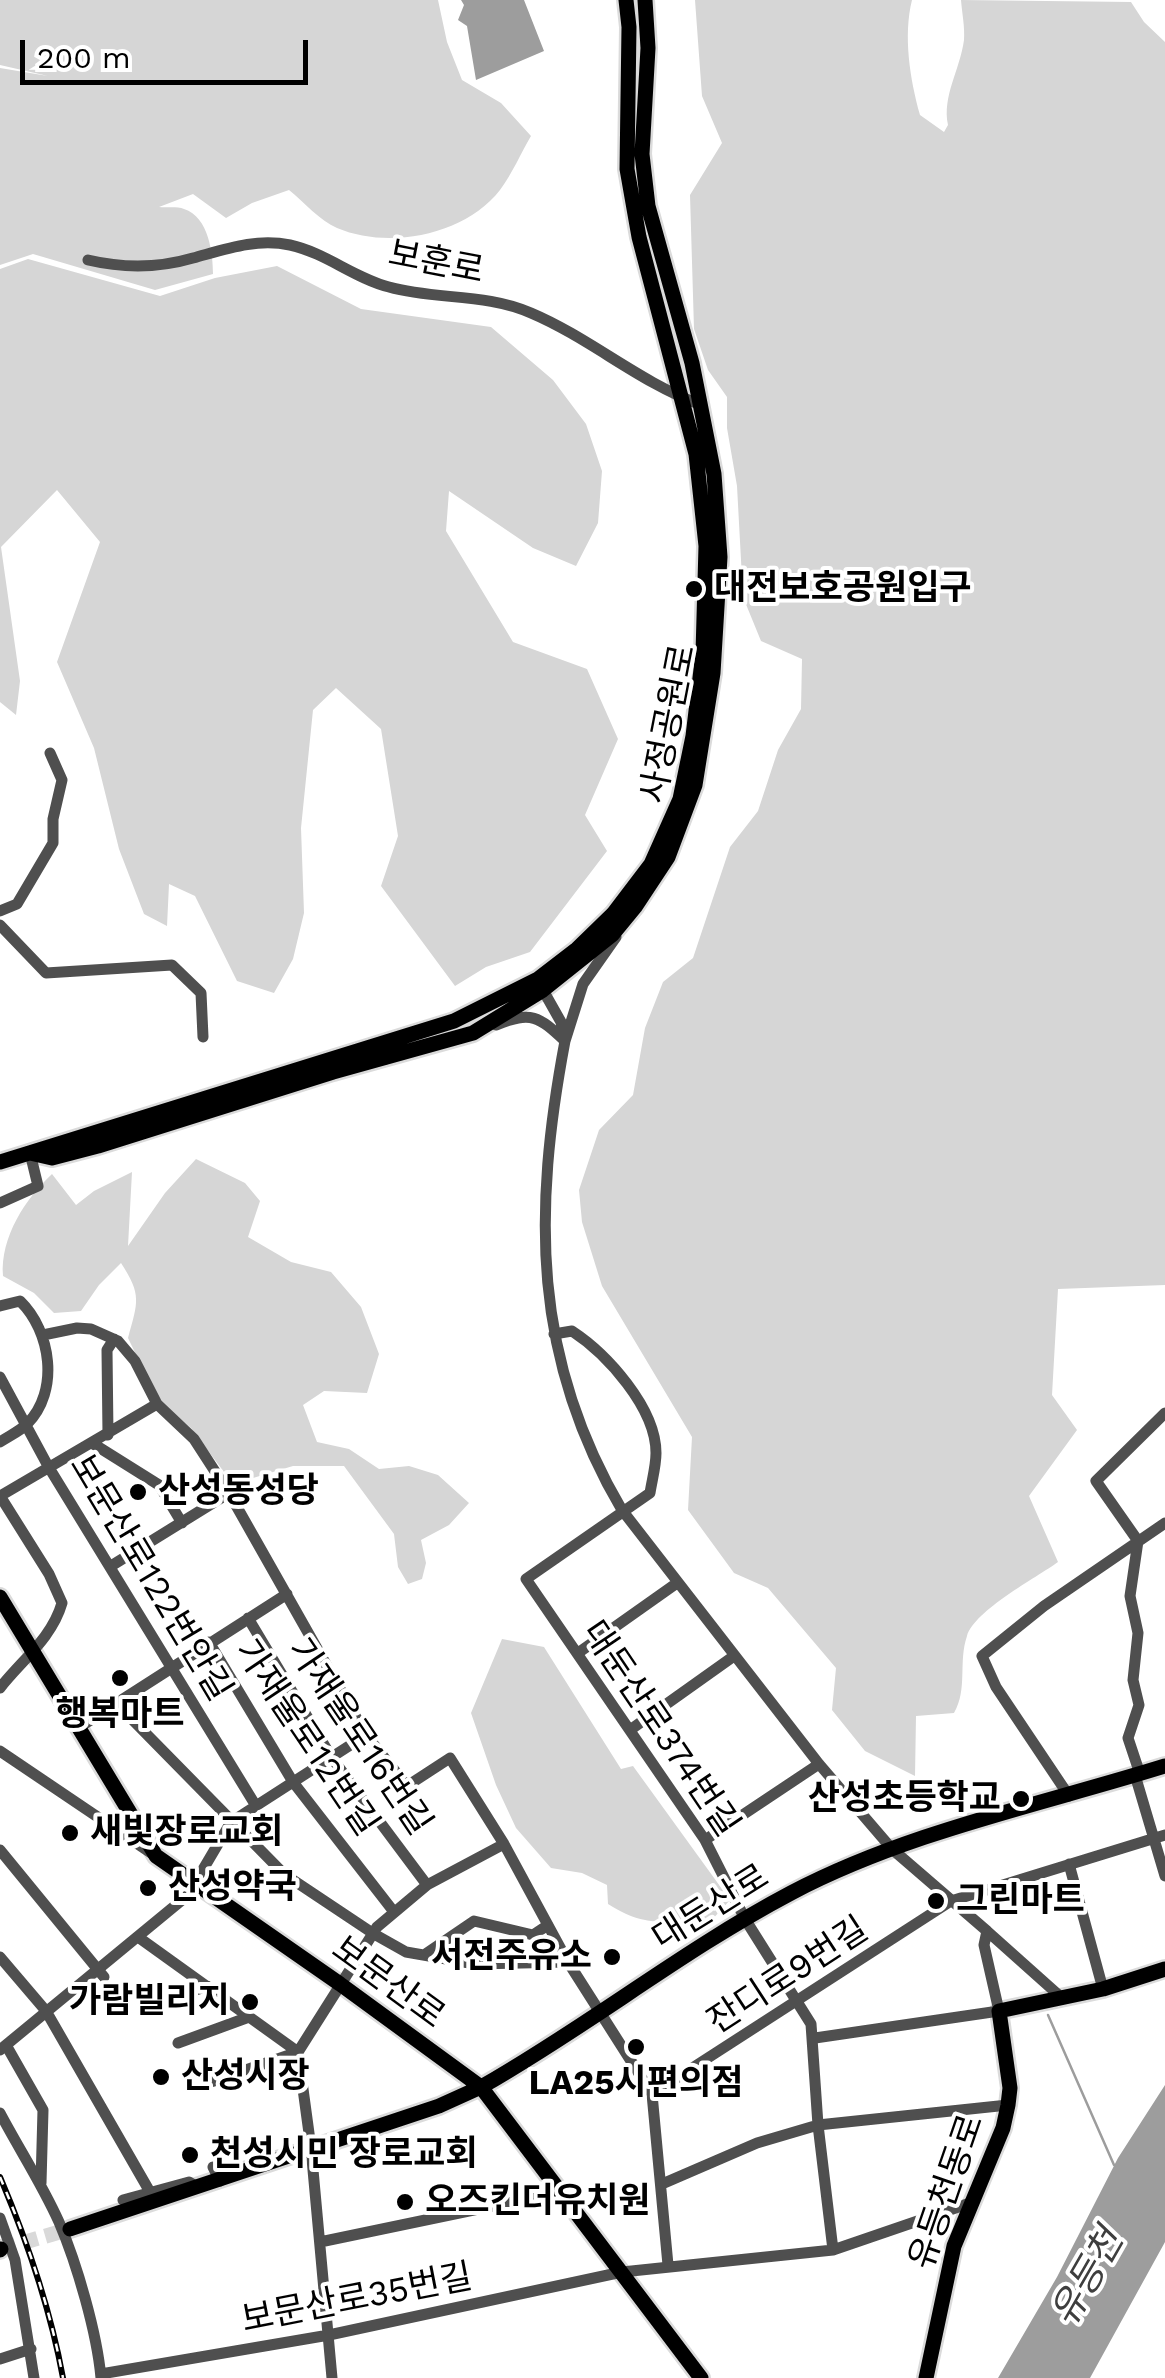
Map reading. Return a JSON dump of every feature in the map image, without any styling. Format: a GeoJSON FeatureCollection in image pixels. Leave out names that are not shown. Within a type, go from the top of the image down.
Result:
{"type":"FeatureCollection","features":[{"type":"Feature","properties":{"kind":"main road","name":"사정공원로"},"geometry":{"type":"LineString","coordinates":[[0,1162],[454,1021],[540,985],[613,914],[651,864],[680,799],[693,736],[703,653],[706,546],[696,454],[639,238],[627,169],[630,27],[626,0]]}},
{"type":"Feature","properties":{"kind":"main road","name":"사정공원로"},"geometry":{"type":"LineString","coordinates":[[30,1153],[52,1158],[68,1154],[473,1033],[612,935],[668,857],[696,784],[710,693],[720,557],[714,474],[692,363],[648,206],[642,154],[648,48],[644,0]]}},
{"type":"Feature","properties":{"kind":"main road","name":"보문산로"},"geometry":{"type":"LineString","coordinates":[[0,1597],[156,1856],[481,2088],[701,2378]]}},
{"type":"Feature","properties":{"kind":"main road","name":"대둔산로"},"geometry":{"type":"LineString","coordinates":[[70,2229],[198,2188],[216,2174],[440,2106],[481,2088],[792,1892],[892,1849],[1165,1766]]}},
{"type":"Feature","properties":{"kind":"main road"},"geometry":{"type":"LineString","coordinates":[[999,2011],[1103,1988],[1165,1969]]}},
{"type":"Feature","properties":{"kind":"main road","name":"유등천동로"},"geometry":{"type":"LineString","coordinates":[[926,2378],[954,2246],[1003,2128],[1008,2106],[1010,2088],[999,2011]]}},
{"type":"Feature","properties":{"kind":"street","name":"보훈로"},"geometry":{"type":"LineString","coordinates":[[88,260],[135,266],[176,262],[262,241],[290,245],[316,252],[384,286],[470,298],[531,313],[680,397],[700,404]]}},
{"type":"Feature","properties":{"kind":"street"},"geometry":{"type":"LineString","coordinates":[[0,911],[17,904],[52,843],[62,780],[50,753]]}},
{"type":"Feature","properties":{"kind":"street"},"geometry":{"type":"LineString","coordinates":[[635,908],[583,984],[565,1041],[556,1088],[545,1208],[546,1292],[562,1374],[580,1426],[622,1510],[819,1764],[892,1849],[1062,1998]]}},
{"type":"Feature","properties":{"kind":"street"},"geometry":{"type":"LineString","coordinates":[[0,926],[46,973],[172,965],[201,993],[203,1036]]}},
{"type":"Feature","properties":{"kind":"street"},"geometry":{"type":"LineString","coordinates":[[540,985],[561,1022],[565,1041]]}},
{"type":"Feature","properties":{"kind":"street"},"geometry":{"type":"LineString","coordinates":[[473,1033],[530,1016],[565,1041]]}},
{"type":"Feature","properties":{"kind":"street"},"geometry":{"type":"LineString","coordinates":[[0,1202],[38,1186],[30,1153]]}},
{"type":"Feature","properties":{"kind":"street"},"geometry":{"type":"LineString","coordinates":[[0,1306],[20,1301],[34,1314],[47,1356],[46,1384],[39,1408],[26,1426],[0,1442]]}},
{"type":"Feature","properties":{"kind":"street"},"geometry":{"type":"LineString","coordinates":[[43,1334],[91,1329],[114,1339],[136,1361],[157,1404],[194,1439],[230,1493],[366,1735],[407,1786],[450,1758],[504,1844],[568,1962],[652,2094],[668,2266]]}},
{"type":"Feature","properties":{"kind":"street"},"geometry":{"type":"LineString","coordinates":[[554,1334],[572,1330],[613,1366],[635,1396],[652,1432],[656,1452],[650,1493],[622,1510]]}},
{"type":"Feature","properties":{"kind":"street"},"geometry":{"type":"LineString","coordinates":[[108,1434],[107,1350],[114,1339]]}},
{"type":"Feature","properties":{"kind":"street","name":"보문산로122번안길"},"geometry":{"type":"LineString","coordinates":[[0,1377],[48,1466],[256,1806]]}},
{"type":"Feature","properties":{"kind":"street"},"geometry":{"type":"LineString","coordinates":[[2,1683],[57,1620],[62,1603],[49,1574],[0,1496],[157,1404]]}},
{"type":"Feature","properties":{"kind":"street"},"geometry":{"type":"LineString","coordinates":[[1165,1413],[1096,1481],[1138,1541],[1130,1596],[1138,1633],[1133,1680],[1139,1706],[1128,1738],[1160,1836],[1165,1876]]}},
{"type":"Feature","properties":{"kind":"street"},"geometry":{"type":"LineString","coordinates":[[92,1443],[159,1485],[182,1523]]}},
{"type":"Feature","properties":{"kind":"street"},"geometry":{"type":"LineString","coordinates":[[111,1566],[230,1493]]}},
{"type":"Feature","properties":{"kind":"street","name":"대둔산로374번길"},"geometry":{"type":"LineString","coordinates":[[622,1510],[526,1579],[705,1840],[745,1920],[799,2002],[815,2038],[818,2125],[834,2250]]}},
{"type":"Feature","properties":{"kind":"street"},"geometry":{"type":"LineString","coordinates":[[1069,1796],[996,1687],[982,1656],[1044,1606],[1165,1523]]}},
{"type":"Feature","properties":{"kind":"street"},"geometry":{"type":"LineString","coordinates":[[578,1653],[678,1583]]}},
{"type":"Feature","properties":{"kind":"street"},"geometry":{"type":"LineString","coordinates":[[78,1728],[286,1594]]}},
{"type":"Feature","properties":{"kind":"street","name":"가재울로16번길"},"geometry":{"type":"LineString","coordinates":[[248,1618],[332,1758],[427,1885]]}},
{"type":"Feature","properties":{"kind":"street","name":"가재울로12번길"},"geometry":{"type":"LineString","coordinates":[[209,1642],[293,1782],[394,1912]]}},
{"type":"Feature","properties":{"kind":"street"},"geometry":{"type":"LineString","coordinates":[[630,1730],[734,1656]]}},
{"type":"Feature","properties":{"kind":"street"},"geometry":{"type":"LineString","coordinates":[[115,1702],[284,1874],[374,1934],[406,1952],[476,1964],[568,1962]]}},
{"type":"Feature","properties":{"kind":"street"},"geometry":{"type":"LineString","coordinates":[[41,2188],[42,2110],[3,2048],[46,2011],[102,1972],[197,1884],[231,1822],[366,1735]]}},
{"type":"Feature","properties":{"kind":"street"},"geometry":{"type":"LineString","coordinates":[[0,1751],[156,1856]]}},
{"type":"Feature","properties":{"kind":"street"},"geometry":{"type":"LineString","coordinates":[[705,1840],[819,1764]]}},
{"type":"Feature","properties":{"kind":"street","name":"잔디로9번길"},"geometry":{"type":"LineString","coordinates":[[652,2094],[951,1901],[1160,1836]]}},
{"type":"Feature","properties":{"kind":"street"},"geometry":{"type":"LineString","coordinates":[[206,2084],[298,2052],[377,1926],[427,1885],[504,1844]]}},
{"type":"Feature","properties":{"kind":"street"},"geometry":{"type":"LineString","coordinates":[[0,1850],[102,1972]]}},
{"type":"Feature","properties":{"kind":"street"},"geometry":{"type":"LineString","coordinates":[[1069,1864],[1103,1988]]}},
{"type":"Feature","properties":{"kind":"street"},"geometry":{"type":"LineString","coordinates":[[424,1955],[474,1920],[533,1935],[548,1925]]}},
{"type":"Feature","properties":{"kind":"street"},"geometry":{"type":"LineString","coordinates":[[815,2038],[999,2011],[984,1945],[987,1932]]}},
{"type":"Feature","properties":{"kind":"street"},"geometry":{"type":"LineString","coordinates":[[138,1937],[298,2052],[332,2378]]}},
{"type":"Feature","properties":{"kind":"street"},"geometry":{"type":"LineString","coordinates":[[0,1957],[46,2011],[150,2192]]}},
{"type":"Feature","properties":{"kind":"street"},"geometry":{"type":"LineString","coordinates":[[151,2006],[207,1986]]}},
{"type":"Feature","properties":{"kind":"street"},"geometry":{"type":"LineString","coordinates":[[178,2043],[249,2017]]}},
{"type":"Feature","properties":{"kind":"street"},"geometry":{"type":"LineString","coordinates":[[662,2184],[757,2143],[818,2125],[1008,2106]]}},
{"type":"Feature","properties":{"kind":"street"},"geometry":{"type":"LineString","coordinates":[[0,2113],[68,2244],[101,2376]]}},
{"type":"Feature","properties":{"kind":"street"},"geometry":{"type":"LineString","coordinates":[[123,2200],[188,2182],[198,2188]]}},
{"type":"Feature","properties":{"kind":"street"},"geometry":{"type":"LineString","coordinates":[[320,2242],[560,2192]]}},
{"type":"Feature","properties":{"kind":"street","name":"보문산로35번길"},"geometry":{"type":"LineString","coordinates":[[101,2376],[329,2335],[622,2272],[834,2250],[973,2202]]}},
{"type":"Feature","properties":{"kind":"street"},"geometry":{"type":"LineString","coordinates":[[938,2212],[955,2224],[954,2246]]}},
{"type":"Feature","properties":{"kind":"street"},"geometry":{"type":"LineString","coordinates":[[0,2218],[14,2260],[34,2378]]}},
{"type":"Feature","properties":{"kind":"street"},"geometry":{"type":"LineString","coordinates":[[0,2359],[31,2349]]}},
{"type":"Feature","properties":{"kind":"shaded area"},"geometry":{"type":"Polygon","coordinates":[[[0,0],[438,0],[447,42],[462,80],[501,103],[531,136],[500,190],[485,205],[447,228],[425,234],[402,238],[357,235],[318,216],[289,190],[252,203],[226,218],[193,194],[159,207],[181,208],[199,220],[210,247],[213,274],[155,290],[33,254],[0,265],[0,68],[48,76],[0,65],[0,0]]]}},
{"type":"Feature","properties":{"kind":"shaded area"},"geometry":{"type":"Polygon","coordinates":[[[695,0],[912,0],[908,43],[916,101],[920,115],[944,132],[948,125],[949,93],[964,40],[961,0],[1131,2],[1144,22],[1165,42],[1165,1285],[1058,1289],[1052,1395],[1077,1430],[1029,1496],[1058,1562],[994,1605],[972,1626],[964,1646],[961,1694],[954,1713],[916,1716],[915,1776],[865,1751],[832,1710],[836,1668],[768,1588],[734,1573],[688,1510],[692,1437],[602,1286],[582,1222],[579,1190],[599,1130],[633,1095],[645,1028],[663,982],[693,958],[730,847],[758,811],[778,750],[801,709],[802,659],[761,641],[743,597],[727,397],[708,370],[694,329],[690,195],[722,143],[702,96],[695,0]]]}},
{"type":"Feature","properties":{"kind":"shaded area"},"geometry":{"type":"Polygon","coordinates":[[[28,259],[160,296],[215,278],[277,266],[361,309],[491,327],[553,380],[586,424],[602,471],[598,523],[576,566],[533,548],[449,491],[446,531],[513,642],[587,669],[618,739],[585,815],[607,851],[530,952],[486,967],[455,986],[381,886],[398,836],[381,729],[336,688],[313,710],[301,828],[304,913],[293,959],[274,993],[237,981],[195,896],[169,884],[167,926],[144,914],[119,849],[94,748],[57,662],[100,542],[57,490],[1,547],[20,681],[16,715],[0,702],[0,269],[28,259]]]}},
{"type":"Feature","properties":{"kind":"shaded area"},"geometry":{"type":"Polygon","coordinates":[[[196,1159],[245,1183],[260,1201],[248,1237],[291,1262],[331,1272],[361,1307],[379,1354],[367,1393],[324,1391],[303,1405],[317,1442],[349,1449],[379,1469],[409,1466],[438,1475],[469,1503],[449,1525],[421,1540],[426,1563],[422,1579],[408,1584],[398,1567],[394,1534],[344,1466],[293,1466],[233,1484],[191,1428],[158,1400],[128,1338],[136,1299],[121,1263],[81,1311],[54,1313],[34,1293],[3,1276],[10,1233],[33,1195],[52,1174],[76,1205],[132,1172],[128,1246],[165,1193],[196,1159]]]}},
{"type":"Feature","properties":{"kind":"shaded area"},"geometry":{"type":"Polygon","coordinates":[[[502,1639],[544,1647],[621,1769],[633,1766],[730,1900],[710,1922],[657,1922],[622,1912],[608,1904],[607,1885],[582,1873],[551,1868],[516,1828],[471,1713],[502,1639]]]}},
{"type":"Feature","properties":{"kind":"water"},"geometry":{"type":"Polygon","coordinates":[[[461,0],[524,0],[544,51],[476,80],[467,26],[458,20],[464,5],[461,0]]]}},
{"type":"Feature","properties":{"kind":"water","name":"유등천"},"geometry":{"type":"Polygon","coordinates":[[[1165,2085],[1165,2242],[1090,2378],[998,2378],[1057,2277],[1118,2158],[1165,2085]]]}},
{"type":"Feature","properties":{"kind":"waterway"},"geometry":{"type":"LineString","coordinates":[[1048,2015],[1114,2165]]}},
{"type":"Feature","properties":{"kind":"tunnel"},"geometry":{"type":"LineString","coordinates":[[1,2249],[70,2229]]}},
{"type":"Feature","properties":{"kind":"railway"},"geometry":{"type":"LineString","coordinates":[[0,2177],[37,2276],[63,2378]]}},
{"type":"Feature","properties":{"kind":"place","name":"대전보호공원입구"},"geometry":{"type":"Point","coordinates":[694,589]}},
{"type":"Feature","properties":{"kind":"place","name":"산성동성당"},"geometry":{"type":"Point","coordinates":[138,1492]}},
{"type":"Feature","properties":{"kind":"place","name":"행복마트"},"geometry":{"type":"Point","coordinates":[120,1678]}},
{"type":"Feature","properties":{"kind":"place","name":"산성초등학교"},"geometry":{"type":"Point","coordinates":[1021,1799]}},
{"type":"Feature","properties":{"kind":"place","name":"새빛장로교회"},"geometry":{"type":"Point","coordinates":[70,1833]}},
{"type":"Feature","properties":{"kind":"place","name":"산성약국"},"geometry":{"type":"Point","coordinates":[148,1888]}},
{"type":"Feature","properties":{"kind":"place","name":"그린마트"},"geometry":{"type":"Point","coordinates":[936,1901]}},
{"type":"Feature","properties":{"kind":"place","name":"서전주유소"},"geometry":{"type":"Point","coordinates":[612,1957]}},
{"type":"Feature","properties":{"kind":"place","name":"가람빌리지"},"geometry":{"type":"Point","coordinates":[250,2002]}},
{"type":"Feature","properties":{"kind":"place","name":"LA25시편의점"},"geometry":{"type":"Point","coordinates":[636,2047]}},
{"type":"Feature","properties":{"kind":"place","name":"산성시장"},"geometry":{"type":"Point","coordinates":[161,2077]}},
{"type":"Feature","properties":{"kind":"place","name":"천성시민 장로교회"},"geometry":{"type":"Point","coordinates":[190,2155]}},
{"type":"Feature","properties":{"kind":"place","name":"오즈킨더유치원"},"geometry":{"type":"Point","coordinates":[405,2202]}}]}
